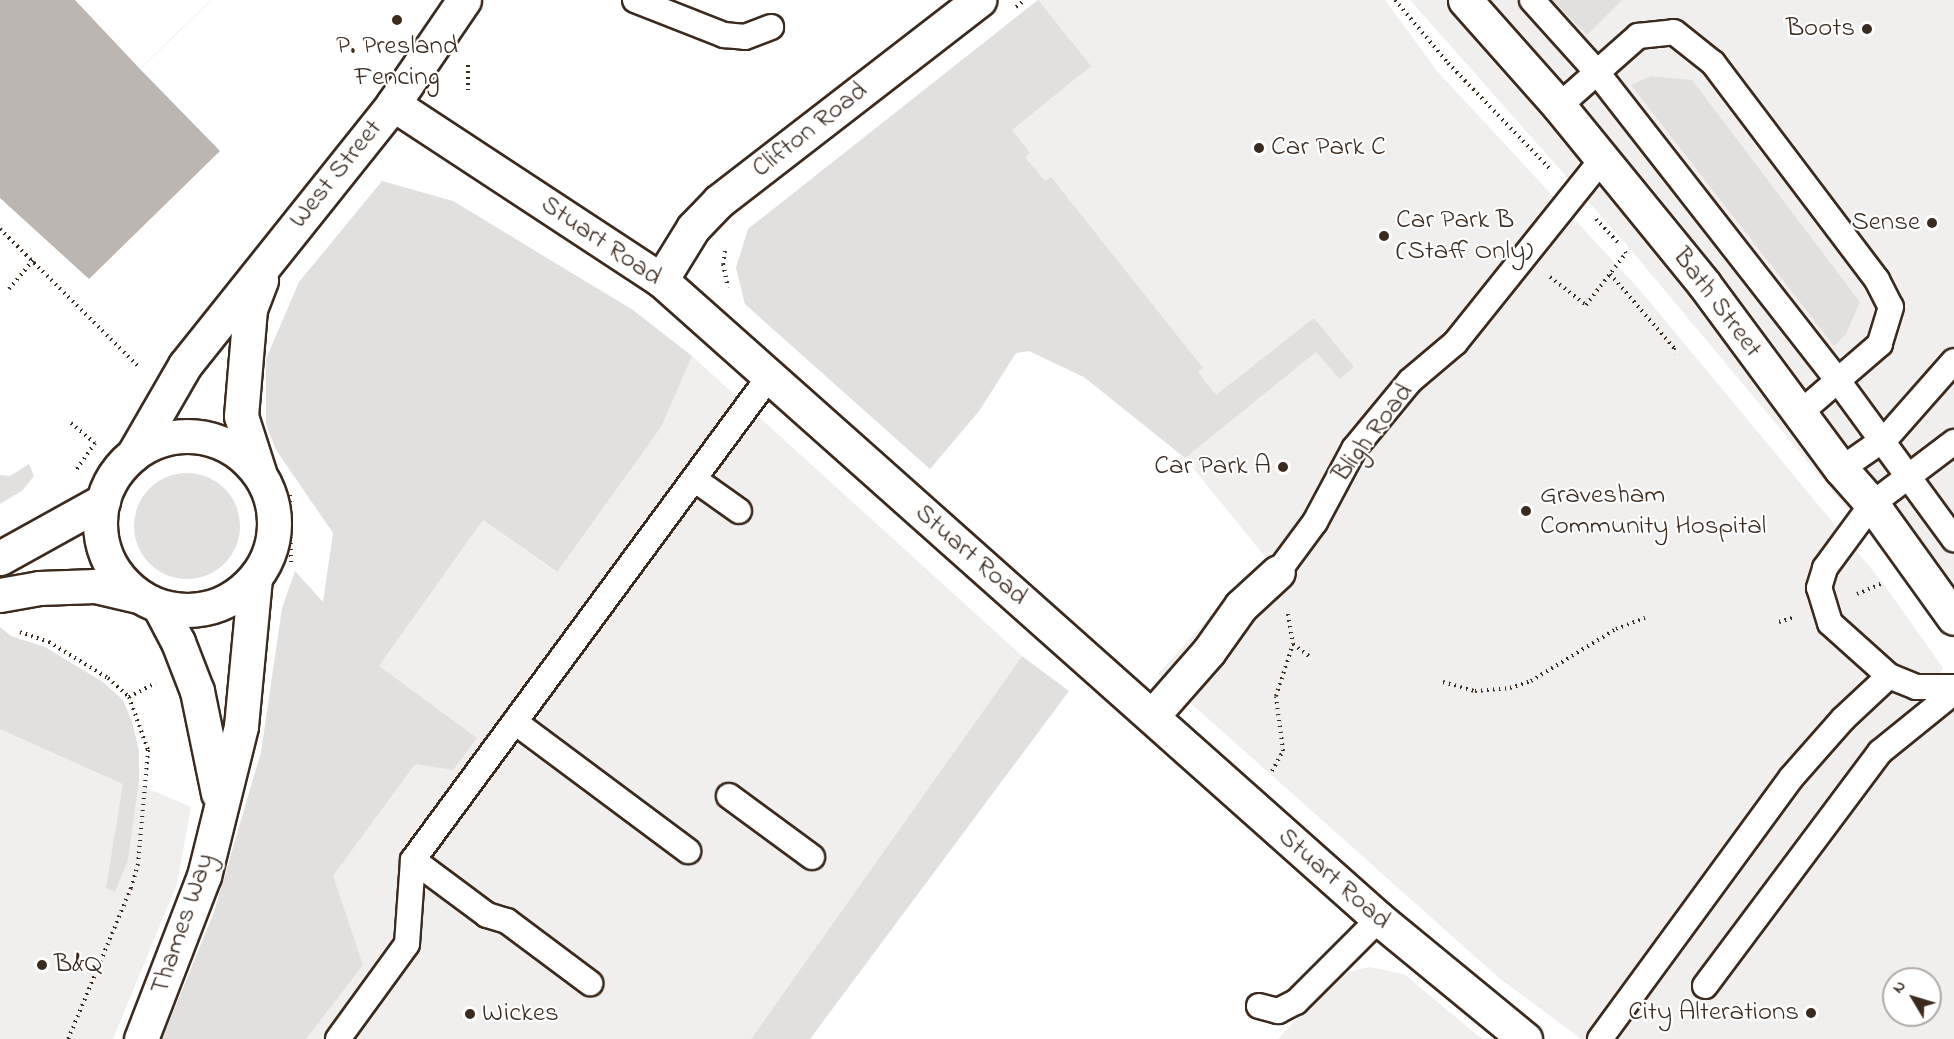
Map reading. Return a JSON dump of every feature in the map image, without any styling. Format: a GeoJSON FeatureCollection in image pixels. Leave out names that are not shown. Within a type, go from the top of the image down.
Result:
{"type":"FeatureCollection","features":[{"type":"Feature","properties":{"kind":"street","name":"West Street"},"geometry":{"type":"LineString","coordinates":[[133,455],[185,365],[393,104],[464,0]]}},
{"type":"Feature","properties":{"kind":"street","name":"Bath Street"},"geometry":{"type":"LineString","coordinates":[[1465,0],[1603,158],[1800,412],[1841,469],[1872,504],[1954,618]]}},
{"type":"Feature","properties":{"kind":"street","name":"Clifton Road"},"geometry":{"type":"LineString","coordinates":[[661,280],[693,228],[719,201],[993,7]]}},
{"type":"Feature","properties":{"kind":"street","name":"Stuart Road"},"geometry":{"type":"LineString","coordinates":[[393,104],[661,280],[1153,715],[1379,919],[1525,1039]]}},
{"type":"Feature","properties":{"kind":"street","name":"West Street"},"geometry":{"type":"LineString","coordinates":[[259,474],[241,417],[243,359],[250,309],[268,259]]}},
{"type":"Feature","properties":{"kind":"street"},"geometry":{"type":"LineString","coordinates":[[0,595],[39,588],[95,586],[148,601],[182,610],[210,608],[235,596],[255,578],[269,553],[274,526],[271,499],[259,474],[240,453],[214,440],[186,436],[158,441],[133,455],[114,475],[103,501],[100,528],[106,556],[121,580],[148,601]]}},
{"type":"Feature","properties":{"kind":"street"},"geometry":{"type":"LineString","coordinates":[[0,558],[103,501]]}},
{"type":"Feature","properties":{"kind":"street","name":"Bligh Road"},"geometry":{"type":"LineString","coordinates":[[1153,715],[1209,651],[1241,606],[1278,572]]}},
{"type":"Feature","properties":{"kind":"street","name":"Thames Way"},"geometry":{"type":"LineString","coordinates":[[141,1039],[204,876],[241,726],[255,578]]}},
{"type":"Feature","properties":{"kind":"street","name":"Thames Way"},"geometry":{"type":"LineString","coordinates":[[148,601],[178,642],[196,691],[220,806]]}},
{"type":"Feature","properties":{"kind":"lane","name":"Bath Street"},"geometry":{"type":"LineString","coordinates":[[1532,0],[1596,71],[1883,439],[1954,539]]}},
{"type":"Feature","properties":{"kind":"lane"},"geometry":{"type":"LineString","coordinates":[[633,7],[724,35],[745,37],[771,27]]}},
{"type":"Feature","properties":{"kind":"lane"},"geometry":{"type":"LineString","coordinates":[[1559,106],[1638,36],[1674,32],[1713,63],[1877,280],[1891,307],[1880,344],[1839,382],[1800,412]]}},
{"type":"Feature","properties":{"kind":"lane","name":"Bligh Road"},"geometry":{"type":"LineString","coordinates":[[1278,572],[1315,522],[1354,449],[1410,381],[1424,358],[1455,343],[1484,292],[1603,158]]}},
{"type":"Feature","properties":{"kind":"lane"},"geometry":{"type":"LineString","coordinates":[[1841,469],[1883,439],[1954,361]]}},
{"type":"Feature","properties":{"kind":"lane"},"geometry":{"type":"LineString","coordinates":[[338,1039],[407,944],[413,860],[769,377]]}},
{"type":"Feature","properties":{"kind":"lane"},"geometry":{"type":"LineString","coordinates":[[1954,442],[1872,504],[1825,568],[1819,588],[1823,607],[1830,623],[1840,635],[1889,676],[1916,687],[1954,687]]}},
{"type":"Feature","properties":{"kind":"lane"},"geometry":{"type":"LineString","coordinates":[[694,479],[739,511]]}},
{"type":"Feature","properties":{"kind":"lane"},"geometry":{"type":"LineString","coordinates":[[1600,1039],[1791,778],[1843,719],[1889,676]]}},
{"type":"Feature","properties":{"kind":"lane"},"geometry":{"type":"LineString","coordinates":[[1705,986],[1880,752],[1954,692]]}},
{"type":"Feature","properties":{"kind":"lane"},"geometry":{"type":"LineString","coordinates":[[514,722],[688,851]]}},
{"type":"Feature","properties":{"kind":"lane"},"geometry":{"type":"LineString","coordinates":[[729,795],[812,857]]}},
{"type":"Feature","properties":{"kind":"lane"},"geometry":{"type":"LineString","coordinates":[[413,860],[487,915],[507,921],[590,983]]}},
{"type":"Feature","properties":{"kind":"lane"},"geometry":{"type":"LineString","coordinates":[[1259,1006],[1278,1011],[1296,1002],[1379,919]]}},
{"type":"Feature","properties":{"kind":"path"},"geometry":{"type":"LineString","coordinates":[[993,7],[1025,0]]}},
{"type":"Feature","properties":{"kind":"path"},"geometry":{"type":"LineString","coordinates":[[0,229],[145,372]]}},
{"type":"Feature","properties":{"kind":"path"},"geometry":{"type":"LineString","coordinates":[[726,246],[723,264],[729,291]]}},
{"type":"Feature","properties":{"kind":"path"},"geometry":{"type":"LineString","coordinates":[[1626,253],[1634,262]]}},
{"type":"Feature","properties":{"kind":"path"},"geometry":{"type":"LineString","coordinates":[[9,289],[33,260]]}},
{"type":"Feature","properties":{"kind":"path"},"geometry":{"type":"LineString","coordinates":[[1610,274],[1674,348],[1673,354]]}},
{"type":"Feature","properties":{"kind":"path"},"geometry":{"type":"LineString","coordinates":[[1779,622],[1894,579]]}},
{"type":"Feature","properties":{"kind":"path"},"geometry":{"type":"LineString","coordinates":[[1792,608],[1794,617]]}},
{"type":"Feature","properties":{"kind":"path"},"geometry":{"type":"LineString","coordinates":[[1284,609],[1291,624],[1293,644],[1309,656]]}},
{"type":"Feature","properties":{"kind":"path"},"geometry":{"type":"LineString","coordinates":[[1443,682],[1475,691],[1510,688],[1531,681],[1616,629],[1644,618]]}},
{"type":"Feature","properties":{"kind":"path"},"geometry":{"type":"LineString","coordinates":[[14,630],[49,642],[108,678],[129,697],[148,750],[138,864],[68,1039]]}},
{"type":"Feature","properties":{"kind":"shaded area"},"geometry":{"type":"Polygon","coordinates":[[[0,0],[211,0],[140,69],[220,151],[89,279],[0,198],[0,0]]]}},
{"type":"Feature","properties":{"kind":"shaded area","name":"Gravesham Community Hospital"},"geometry":{"type":"Polygon","coordinates":[[[1038,0],[1385,0],[1437,71],[1640,290],[1883,583],[1943,668],[1928,698],[1954,679],[1954,1039],[1581,1039],[1499,978],[1158,674],[1227,598],[1270,563],[1185,458],[1084,377],[1029,351],[1015,353],[979,411],[930,469],[745,304],[736,268],[748,229],[1038,0]]]}},
{"type":"Feature","properties":{"kind":"shaded area"},"geometry":{"type":"Polygon","coordinates":[[[1038,0],[1091,66],[1012,130],[1030,153],[1025,157],[1045,181],[1051,177],[1203,368],[1198,372],[1216,395],[1314,318],[1354,367],[1340,379],[1316,352],[1185,458],[1084,377],[1029,351],[1016,353],[979,411],[930,469],[745,304],[736,268],[748,229],[1038,0]]]}},
{"type":"Feature","properties":{"kind":"shaded area"},"geometry":{"type":"Polygon","coordinates":[[[1410,0],[1954,0],[1954,637],[1626,244],[1410,0]]]}},
{"type":"Feature","properties":{"kind":"shaded area"},"geometry":{"type":"Polygon","coordinates":[[[1552,0],[1622,0],[1587,35],[1552,0]]]}},
{"type":"Feature","properties":{"kind":"shaded area"},"geometry":{"type":"Polygon","coordinates":[[[1651,76],[1692,80],[1860,302],[1846,334],[1834,346],[1631,85],[1651,76]]]}},
{"type":"Feature","properties":{"kind":"shaded area"},"geometry":{"type":"Polygon","coordinates":[[[382,181],[453,201],[633,310],[692,356],[661,427],[557,572],[483,520],[379,666],[477,738],[453,770],[415,764],[333,876],[363,965],[306,1039],[162,1039],[214,912],[261,752],[282,608],[295,571],[323,602],[333,533],[276,450],[266,424],[266,359],[299,282],[382,181]]]}},
{"type":"Feature","properties":{"kind":"shaded area"},"geometry":{"type":"Polygon","coordinates":[[[692,356],[1022,656],[751,1039],[203,1039],[379,666],[483,520],[556,572],[692,356]]]}},
{"type":"Feature","properties":{"kind":"shaded area"},"geometry":{"type":"Polygon","coordinates":[[[29,464],[34,476],[23,490],[0,504],[0,475],[10,476],[29,464]]]}},
{"type":"Feature","properties":{"kind":"shaded area"},"geometry":{"type":"Polygon","coordinates":[[[187,473],[207,477],[225,488],[236,506],[240,526],[236,546],[225,564],[207,575],[187,579],[167,575],[149,564],[138,546],[134,526],[138,506],[149,488],[167,477],[187,473]]]}},
{"type":"Feature","properties":{"kind":"shaded area"},"geometry":{"type":"Polygon","coordinates":[[[0,627],[11,636],[45,647],[103,682],[123,700],[132,721],[139,751],[139,780],[128,860],[115,892],[106,888],[123,784],[0,729],[0,627]]]}},
{"type":"Feature","properties":{"kind":"shaded area"},"geometry":{"type":"Polygon","coordinates":[[[1022,656],[1069,691],[810,1039],[751,1039],[1022,656]]]}},
{"type":"Feature","properties":{"kind":"shaded area"},"geometry":{"type":"Polygon","coordinates":[[[0,725],[191,807],[177,884],[113,1039],[0,1039],[0,725]]]}},
{"type":"Feature","properties":{"kind":"shaded area"},"geometry":{"type":"Polygon","coordinates":[[[1369,967],[1404,974],[1482,1039],[1278,1039],[1329,984],[1349,972],[1369,967]]]}},
{"type":"Feature","properties":{"kind":"pier"},"geometry":{"type":"Polygon","coordinates":[[[75,0],[211,0],[140,69],[75,0]]]}},
{"type":"Feature","properties":{"kind":"place","name":"P. Presland Fencing"},"geometry":{"type":"Point","coordinates":[397,20]}},
{"type":"Feature","properties":{"kind":"place","name":"Boots"},"geometry":{"type":"Point","coordinates":[1867,29]}},
{"type":"Feature","properties":{"kind":"place","name":"Car Park C"},"geometry":{"type":"Point","coordinates":[1259,148]}},
{"type":"Feature","properties":{"kind":"place","name":"Sense"},"geometry":{"type":"Point","coordinates":[1932,223]}},
{"type":"Feature","properties":{"kind":"place","name":"Car Park B (Staff Only)"},"geometry":{"type":"Point","coordinates":[1384,236]}},
{"type":"Feature","properties":{"kind":"place","name":"Car Park A"},"geometry":{"type":"Point","coordinates":[1283,467]}},
{"type":"Feature","properties":{"kind":"place","name":"Gravesham Community Hospital"},"geometry":{"type":"Point","coordinates":[1526,511]}},
{"type":"Feature","properties":{"kind":"place","name":"B&Q"},"geometry":{"type":"Point","coordinates":[42,965]}},
{"type":"Feature","properties":{"kind":"place","name":"City Alterations"},"geometry":{"type":"Point","coordinates":[1811,1013]}},
{"type":"Feature","properties":{"kind":"place","name":"Wickes"},"geometry":{"type":"Point","coordinates":[470,1014]}}]}
